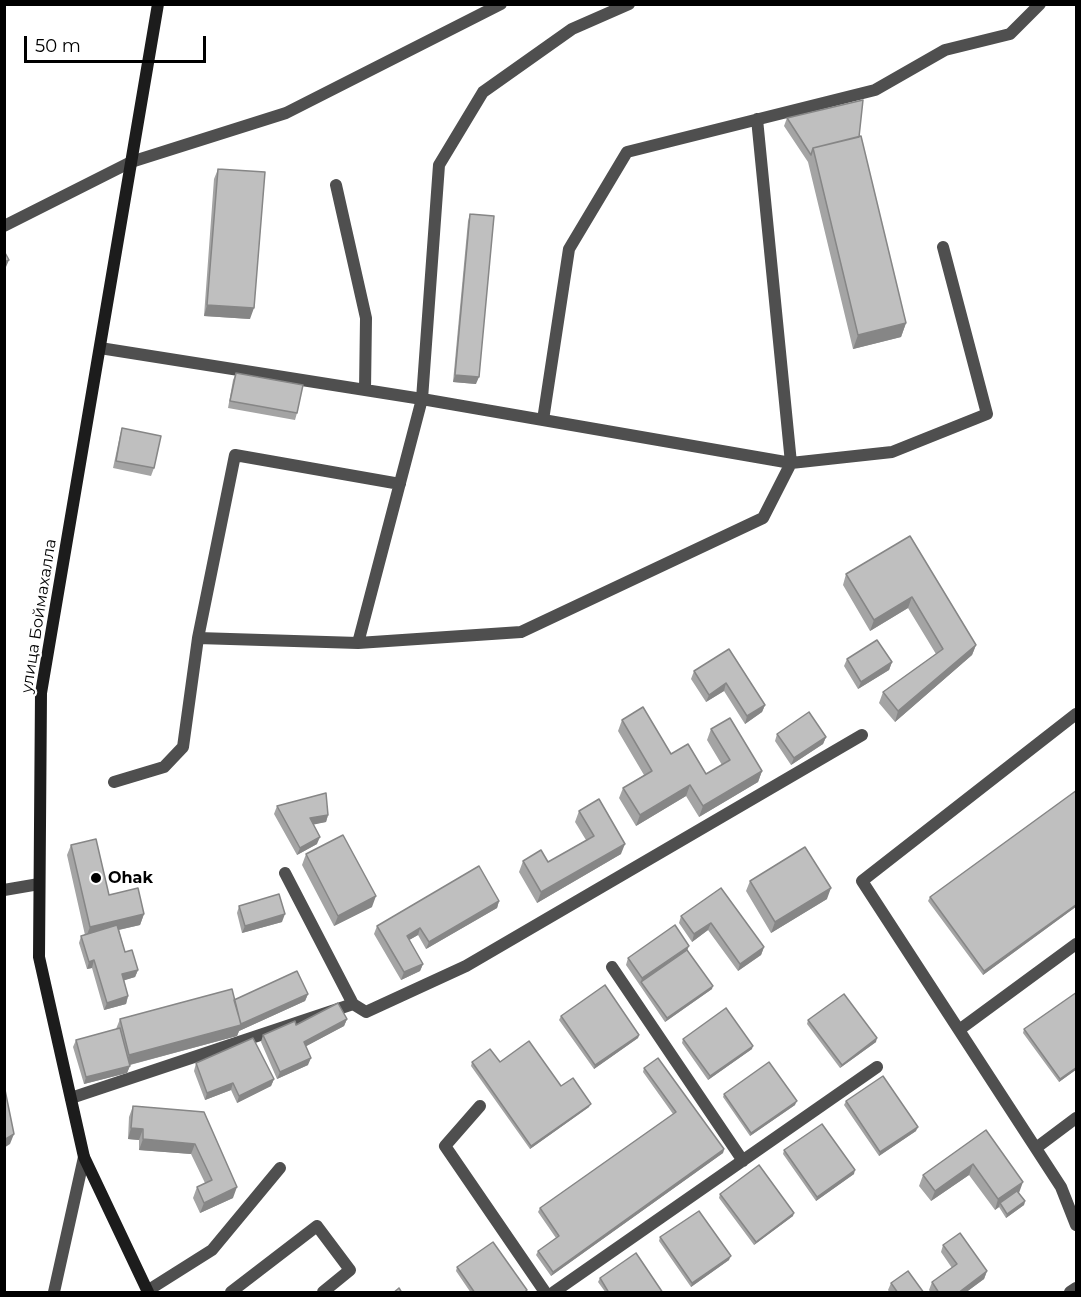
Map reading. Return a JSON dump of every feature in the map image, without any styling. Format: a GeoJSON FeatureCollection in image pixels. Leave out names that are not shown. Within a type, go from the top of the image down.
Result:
{"type":"FeatureCollection","features":[{"type":"Feature","properties":{"kind":"main road","name":"улица Боймахалла"},"geometry":{"type":"LineString","coordinates":[[148,1292],[84,1157],[39,957],[39,884],[41,693],[158,4]]}},
{"type":"Feature","properties":{"kind":"street"},"geometry":{"type":"LineString","coordinates":[[4,226],[131,162],[285,113],[501,4]]}},
{"type":"Feature","properties":{"kind":"street"},"geometry":{"type":"LineString","coordinates":[[358,643],[422,399],[439,165],[483,93],[572,29],[629,4]]}},
{"type":"Feature","properties":{"kind":"street"},"geometry":{"type":"LineString","coordinates":[[543,420],[569,249],[627,152],[875,90],[945,50],[1010,34],[1040,4]]}},
{"type":"Feature","properties":{"kind":"street"},"geometry":{"type":"LineString","coordinates":[[198,638],[358,643],[520,632],[763,518],[791,463],[758,119]]}},
{"type":"Feature","properties":{"kind":"street"},"geometry":{"type":"LineString","coordinates":[[336,184],[366,318],[365,390]]}},
{"type":"Feature","properties":{"kind":"street"},"geometry":{"type":"LineString","coordinates":[[100,348],[422,399],[791,463],[892,452],[987,414],[943,247]]}},
{"type":"Feature","properties":{"kind":"street"},"geometry":{"type":"LineString","coordinates":[[114,782],[164,767],[183,747],[198,638],[235,455],[400,483]]}},
{"type":"Feature","properties":{"kind":"street"},"geometry":{"type":"LineString","coordinates":[[1077,714],[862,880],[1061,1187],[1077,1226]]}},
{"type":"Feature","properties":{"kind":"street"},"geometry":{"type":"LineString","coordinates":[[285,873],[353,1004],[366,1012],[466,966],[862,735]]}},
{"type":"Feature","properties":{"kind":"street"},"geometry":{"type":"LineString","coordinates":[[4,890],[39,884]]}},
{"type":"Feature","properties":{"kind":"street"},"geometry":{"type":"LineString","coordinates":[[959,1030],[1077,944]]}},
{"type":"Feature","properties":{"kind":"street"},"geometry":{"type":"LineString","coordinates":[[612,967],[743,1161]]}},
{"type":"Feature","properties":{"kind":"street"},"geometry":{"type":"LineString","coordinates":[[70,1098],[353,1004]]}},
{"type":"Feature","properties":{"kind":"street"},"geometry":{"type":"LineString","coordinates":[[555,1293],[877,1067]]}},
{"type":"Feature","properties":{"kind":"street"},"geometry":{"type":"LineString","coordinates":[[480,1106],[445,1146],[545,1293]]}},
{"type":"Feature","properties":{"kind":"street"},"geometry":{"type":"LineString","coordinates":[[1036,1148],[1077,1118]]}},
{"type":"Feature","properties":{"kind":"street"},"geometry":{"type":"LineString","coordinates":[[54,1293],[84,1157]]}},
{"type":"Feature","properties":{"kind":"street"},"geometry":{"type":"LineString","coordinates":[[148,1292],[212,1250],[280,1168]]}},
{"type":"Feature","properties":{"kind":"street"},"geometry":{"type":"LineString","coordinates":[[231,1293],[317,1226],[350,1270],[323,1293]]}},
{"type":"Feature","properties":{"kind":"street"},"geometry":{"type":"LineString","coordinates":[[1070,1293],[1077,1288]]}},
{"type":"Feature","properties":{"kind":"building"},"geometry":{"type":"Polygon","coordinates":[[[863,100],[859,137],[813,148],[811,155],[787,118],[863,100]]]}},
{"type":"Feature","properties":{"kind":"building"},"geometry":{"type":"Polygon","coordinates":[[[861,136],[906,323],[858,335],[813,148],[861,136]]]}},
{"type":"Feature","properties":{"kind":"building"},"geometry":{"type":"Polygon","coordinates":[[[218,169],[265,172],[254,308],[207,305],[218,169]]]}},
{"type":"Feature","properties":{"kind":"building"},"geometry":{"type":"Polygon","coordinates":[[[470,214],[494,216],[479,377],[455,375],[470,214]]]}},
{"type":"Feature","properties":{"kind":"building"},"geometry":{"type":"Polygon","coordinates":[[[4,251],[9,260],[4,262],[4,251]]]}},
{"type":"Feature","properties":{"kind":"building"},"geometry":{"type":"Polygon","coordinates":[[[236,373],[303,385],[297,413],[230,401],[236,373]]]}},
{"type":"Feature","properties":{"kind":"building"},"geometry":{"type":"Polygon","coordinates":[[[122,428],[161,436],[154,468],[116,461],[122,428]]]}},
{"type":"Feature","properties":{"kind":"building"},"geometry":{"type":"Polygon","coordinates":[[[910,536],[976,645],[898,711],[883,692],[943,649],[912,597],[874,620],[846,574],[910,536]]]}},
{"type":"Feature","properties":{"kind":"building"},"geometry":{"type":"Polygon","coordinates":[[[877,640],[892,662],[861,682],[847,659],[877,640]]]}},
{"type":"Feature","properties":{"kind":"building"},"geometry":{"type":"Polygon","coordinates":[[[729,649],[765,705],[747,716],[726,683],[709,695],[694,671],[729,649]]]}},
{"type":"Feature","properties":{"kind":"building"},"geometry":{"type":"Polygon","coordinates":[[[643,707],[671,754],[688,744],[706,774],[730,760],[711,729],[730,718],[762,771],[703,806],[690,785],[640,815],[623,788],[652,771],[622,720],[643,707]]]}},
{"type":"Feature","properties":{"kind":"building"},"geometry":{"type":"Polygon","coordinates":[[[809,712],[826,737],[794,758],[777,734],[809,712]]]}},
{"type":"Feature","properties":{"kind":"building"},"geometry":{"type":"Polygon","coordinates":[[[1077,790],[1077,904],[984,971],[930,897],[1077,790]]]}},
{"type":"Feature","properties":{"kind":"building"},"geometry":{"type":"Polygon","coordinates":[[[326,793],[328,815],[310,818],[320,837],[300,848],[277,806],[326,793]]]}},
{"type":"Feature","properties":{"kind":"building"},"geometry":{"type":"Polygon","coordinates":[[[599,799],[625,844],[541,892],[523,861],[541,850],[548,862],[594,836],[579,811],[599,799]]]}},
{"type":"Feature","properties":{"kind":"building"},"geometry":{"type":"Polygon","coordinates":[[[343,835],[376,896],[338,916],[306,854],[343,835]]]}},
{"type":"Feature","properties":{"kind":"building"},"geometry":{"type":"Polygon","coordinates":[[[96,839],[109,895],[138,888],[144,914],[90,927],[71,845],[96,839]]]}},
{"type":"Feature","properties":{"kind":"building"},"geometry":{"type":"Polygon","coordinates":[[[805,847],[831,888],[775,922],[750,881],[805,847]]]}},
{"type":"Feature","properties":{"kind":"building"},"geometry":{"type":"Polygon","coordinates":[[[479,866],[499,901],[429,942],[420,928],[407,936],[423,964],[404,972],[377,926],[479,866]]]}},
{"type":"Feature","properties":{"kind":"building"},"geometry":{"type":"Polygon","coordinates":[[[721,888],[764,947],[740,964],[711,923],[694,934],[681,916],[721,888]]]}},
{"type":"Feature","properties":{"kind":"building"},"geometry":{"type":"Polygon","coordinates":[[[279,894],[285,914],[245,926],[239,906],[279,894]]]}},
{"type":"Feature","properties":{"kind":"building"},"geometry":{"type":"Polygon","coordinates":[[[117,925],[125,952],[132,950],[138,970],[122,974],[128,996],[107,1003],[94,960],[89,962],[81,936],[117,925]]]}},
{"type":"Feature","properties":{"kind":"building"},"geometry":{"type":"Polygon","coordinates":[[[675,925],[689,946],[642,978],[628,958],[675,925]]]}},
{"type":"Feature","properties":{"kind":"building"},"geometry":{"type":"Polygon","coordinates":[[[687,950],[713,986],[667,1018],[641,982],[687,950]]]}},
{"type":"Feature","properties":{"kind":"building"},"geometry":{"type":"Polygon","coordinates":[[[297,971],[308,994],[241,1024],[234,1000],[297,971]]]}},
{"type":"Feature","properties":{"kind":"building"},"geometry":{"type":"Polygon","coordinates":[[[605,985],[639,1035],[595,1065],[561,1016],[605,985]]]}},
{"type":"Feature","properties":{"kind":"building"},"geometry":{"type":"Polygon","coordinates":[[[232,989],[241,1025],[129,1055],[120,1019],[232,989]]]}},
{"type":"Feature","properties":{"kind":"building"},"geometry":{"type":"Polygon","coordinates":[[[1077,992],[1077,1067],[1060,1079],[1024,1029],[1077,992]]]}},
{"type":"Feature","properties":{"kind":"building"},"geometry":{"type":"Polygon","coordinates":[[[844,994],[877,1038],[842,1065],[808,1020],[844,994]]]}},
{"type":"Feature","properties":{"kind":"building"},"geometry":{"type":"Polygon","coordinates":[[[338,1003],[347,1019],[304,1042],[311,1058],[280,1072],[263,1035],[295,1021],[296,1025],[338,1003]]]}},
{"type":"Feature","properties":{"kind":"building"},"geometry":{"type":"Polygon","coordinates":[[[726,1008],[753,1046],[710,1076],[683,1039],[726,1008]]]}},
{"type":"Feature","properties":{"kind":"building"},"geometry":{"type":"Polygon","coordinates":[[[120,1028],[130,1066],[86,1077],[76,1040],[120,1028]]]}},
{"type":"Feature","properties":{"kind":"building"},"geometry":{"type":"Polygon","coordinates":[[[253,1038],[274,1079],[239,1096],[233,1083],[207,1093],[196,1063],[253,1038]]]}},
{"type":"Feature","properties":{"kind":"building"},"geometry":{"type":"Polygon","coordinates":[[[529,1041],[561,1086],[573,1078],[591,1104],[531,1146],[472,1062],[490,1049],[500,1062],[529,1041]]]}},
{"type":"Feature","properties":{"kind":"building"},"geometry":{"type":"Polygon","coordinates":[[[658,1058],[724,1149],[553,1272],[538,1251],[559,1236],[540,1208],[676,1112],[644,1068],[658,1058]]]}},
{"type":"Feature","properties":{"kind":"building"},"geometry":{"type":"Polygon","coordinates":[[[769,1062],[797,1101],[751,1133],[724,1094],[769,1062]]]}},
{"type":"Feature","properties":{"kind":"building"},"geometry":{"type":"Polygon","coordinates":[[[883,1076],[918,1127],[880,1152],[846,1101],[883,1076]]]}},
{"type":"Feature","properties":{"kind":"building"},"geometry":{"type":"Polygon","coordinates":[[[4,1085],[14,1134],[4,1140],[4,1085]]]}},
{"type":"Feature","properties":{"kind":"building"},"geometry":{"type":"Polygon","coordinates":[[[133,1106],[204,1112],[237,1187],[204,1203],[197,1187],[212,1180],[195,1144],[143,1139],[143,1129],[131,1128],[133,1106]]]}},
{"type":"Feature","properties":{"kind":"building"},"geometry":{"type":"Polygon","coordinates":[[[822,1124],[855,1170],[817,1197],[784,1150],[822,1124]]]}},
{"type":"Feature","properties":{"kind":"building"},"geometry":{"type":"Polygon","coordinates":[[[986,1130],[1023,1182],[998,1199],[973,1164],[935,1191],[923,1175],[986,1130]]]}},
{"type":"Feature","properties":{"kind":"building"},"geometry":{"type":"Polygon","coordinates":[[[759,1165],[794,1213],[756,1242],[720,1194],[759,1165]]]}},
{"type":"Feature","properties":{"kind":"building"},"geometry":{"type":"Polygon","coordinates":[[[1017,1191],[1025,1201],[1007,1214],[1000,1203],[1017,1191]]]}},
{"type":"Feature","properties":{"kind":"building"},"geometry":{"type":"Polygon","coordinates":[[[699,1211],[731,1256],[692,1283],[660,1237],[699,1211]]]}},
{"type":"Feature","properties":{"kind":"building"},"geometry":{"type":"Polygon","coordinates":[[[960,1233],[987,1271],[958,1293],[939,1293],[932,1282],[957,1264],[943,1245],[960,1233]]]}},
{"type":"Feature","properties":{"kind":"building"},"geometry":{"type":"Polygon","coordinates":[[[493,1242],[527,1290],[524,1293],[475,1293],[457,1267],[493,1242]]]}},
{"type":"Feature","properties":{"kind":"building"},"geometry":{"type":"Polygon","coordinates":[[[636,1253],[663,1293],[609,1293],[600,1278],[636,1253]]]}},
{"type":"Feature","properties":{"kind":"building"},"geometry":{"type":"Polygon","coordinates":[[[908,1271],[924,1293],[898,1293],[891,1283],[908,1271]]]}},
{"type":"Feature","properties":{"kind":"place","name":"Ohak"},"geometry":{"type":"Point","coordinates":[96,878]}}]}
